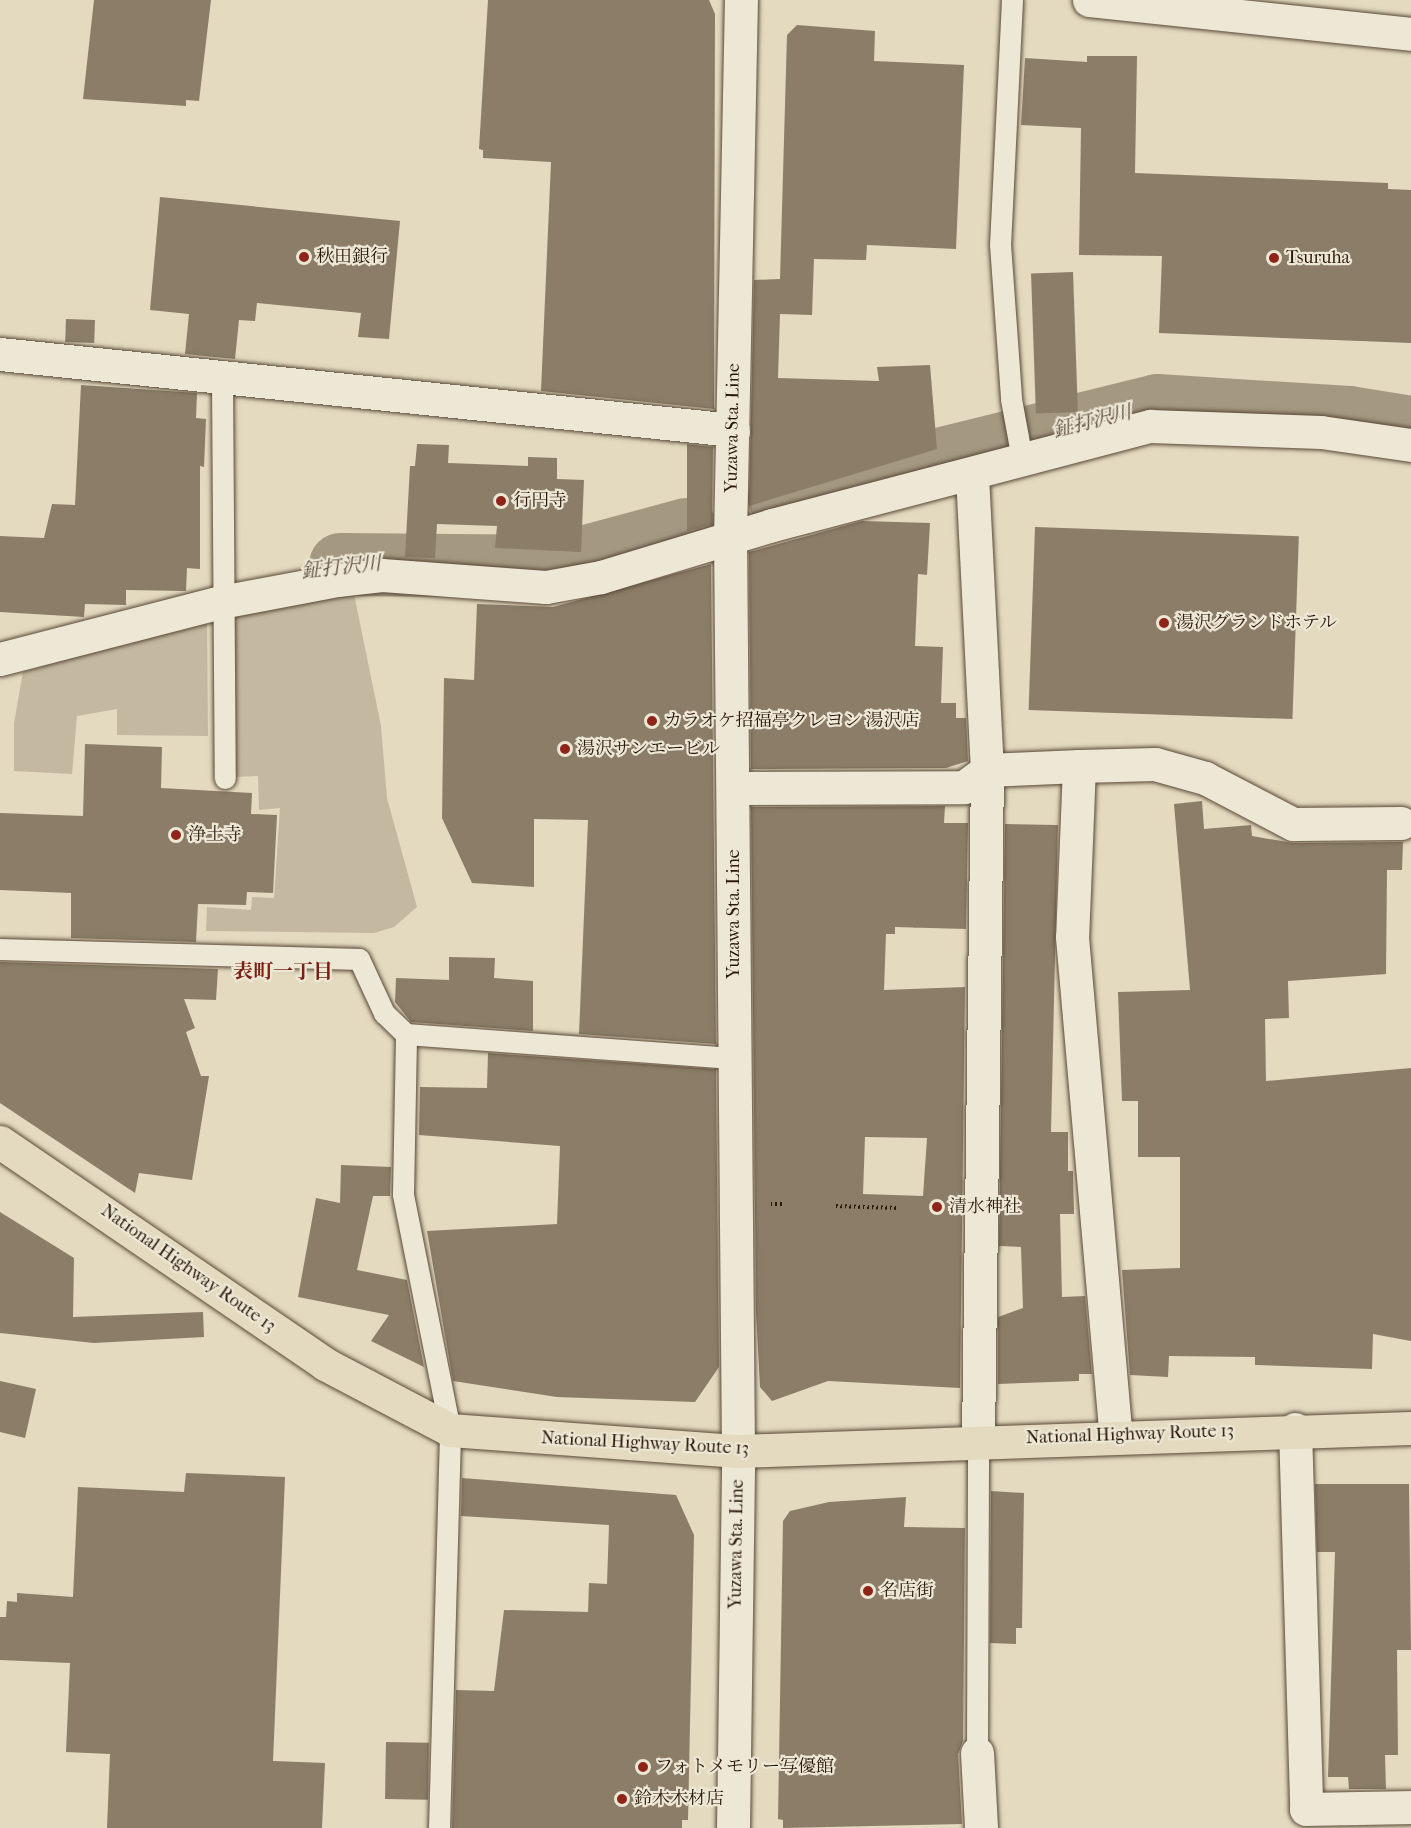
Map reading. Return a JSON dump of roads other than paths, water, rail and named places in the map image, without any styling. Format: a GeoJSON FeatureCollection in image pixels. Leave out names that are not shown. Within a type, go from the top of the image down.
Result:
{"type":"FeatureCollection","features":[{"type":"Feature","properties":{"kind":"highway","name":"National Highway Route 13"},"geometry":{"type":"LineString","coordinates":[[0,1142],[325,1364],[450,1430],[738,1450],[1295,1429],[1411,1428]]}},
{"type":"Feature","properties":{"kind":"street","name":"Yuzawa Sta. Line"},"geometry":{"type":"LineString","coordinates":[[733,1828],[738,1450],[730,537],[741,0]]}},
{"type":"Feature","properties":{"kind":"street"},"geometry":{"type":"LineString","coordinates":[[1089,0],[1411,34]]}},
{"type":"Feature","properties":{"kind":"street"},"geometry":{"type":"LineString","coordinates":[[0,354],[222,379],[733,430]]}},
{"type":"Feature","properties":{"kind":"street"},"geometry":{"type":"LineString","coordinates":[[0,660],[221,602],[382,575],[546,587],[601,577],[730,537],[972,475],[1021,458],[1150,426],[1321,432],[1411,445]]}},
{"type":"Feature","properties":{"kind":"street"},"geometry":{"type":"LineString","coordinates":[[972,475],[987,770],[978,1440]]}},
{"type":"Feature","properties":{"kind":"street"},"geometry":{"type":"LineString","coordinates":[[733,788],[964,787],[987,770],[1155,764],[1205,778],[1293,824],[1401,823]]}},
{"type":"Feature","properties":{"kind":"street"},"geometry":{"type":"LineString","coordinates":[[1079,766],[1072,937],[1116,1435]]}},
{"type":"Feature","properties":{"kind":"street"},"geometry":{"type":"LineString","coordinates":[[1295,1429],[1306,1809],[1411,1807]]}},
{"type":"Feature","properties":{"kind":"street"},"geometry":{"type":"LineString","coordinates":[[977,1753],[981,1828]]}},
{"type":"Feature","properties":{"kind":"lane"},"geometry":{"type":"LineString","coordinates":[[1012,0],[1000,244],[1011,399],[1021,458]]}},
{"type":"Feature","properties":{"kind":"lane"},"geometry":{"type":"LineString","coordinates":[[222,379],[221,602],[225,778]]}},
{"type":"Feature","properties":{"kind":"lane"},"geometry":{"type":"LineString","coordinates":[[0,949],[359,959],[384,1012],[406,1034],[735,1058]]}},
{"type":"Feature","properties":{"kind":"lane"},"geometry":{"type":"LineString","coordinates":[[406,1034],[403,1194],[450,1430],[439,1828]]}},
{"type":"Feature","properties":{"kind":"lane"},"geometry":{"type":"LineString","coordinates":[[977,1753],[978,1440]]}},
{"type":"Feature","properties":{"kind":"waterway","name":"鉦打沢川"},"geometry":{"type":"LineString","coordinates":[[779,498],[1157,405],[1349,417],[1411,427]]}},
{"type":"Feature","properties":{"kind":"waterway","name":"鉦打沢川"},"geometry":{"type":"LineString","coordinates":[[340,564],[549,566],[686,529]]}},
{"type":"Feature","properties":{"kind":"place","name":"秋田銀行"},"geometry":{"type":"Point","coordinates":[304,257]}},
{"type":"Feature","properties":{"kind":"place","name":"Tsuruha"},"geometry":{"type":"Point","coordinates":[1274,258]}},
{"type":"Feature","properties":{"kind":"place","name":"行円寺"},"geometry":{"type":"Point","coordinates":[501,501]}},
{"type":"Feature","properties":{"kind":"place","name":"湯沢グランドホテル"},"geometry":{"type":"Point","coordinates":[1164,623]}},
{"type":"Feature","properties":{"kind":"place","name":"カラオケ招福亭クレヨン 湯沢店"},"geometry":{"type":"Point","coordinates":[652,721]}},
{"type":"Feature","properties":{"kind":"place","name":"湯沢サンエービル"},"geometry":{"type":"Point","coordinates":[565,749]}},
{"type":"Feature","properties":{"kind":"place","name":"浄土寺"},"geometry":{"type":"Point","coordinates":[176,835]}},
{"type":"Feature","properties":{"kind":"place","name":"清水神社"},"geometry":{"type":"Point","coordinates":[937,1207]}},
{"type":"Feature","properties":{"kind":"place","name":"名店街"},"geometry":{"type":"Point","coordinates":[868,1591]}},
{"type":"Feature","properties":{"kind":"place","name":"フォトメモリー写優館"},"geometry":{"type":"Point","coordinates":[643,1767]}},
{"type":"Feature","properties":{"kind":"place","name":"鈴木木材店"},"geometry":{"type":"Point","coordinates":[622,1799]}},
{"type":"Feature","properties":{"kind":"district","name":"表町一丁目"},"geometry":{"type":"Point","coordinates":[283,971]}}]}
